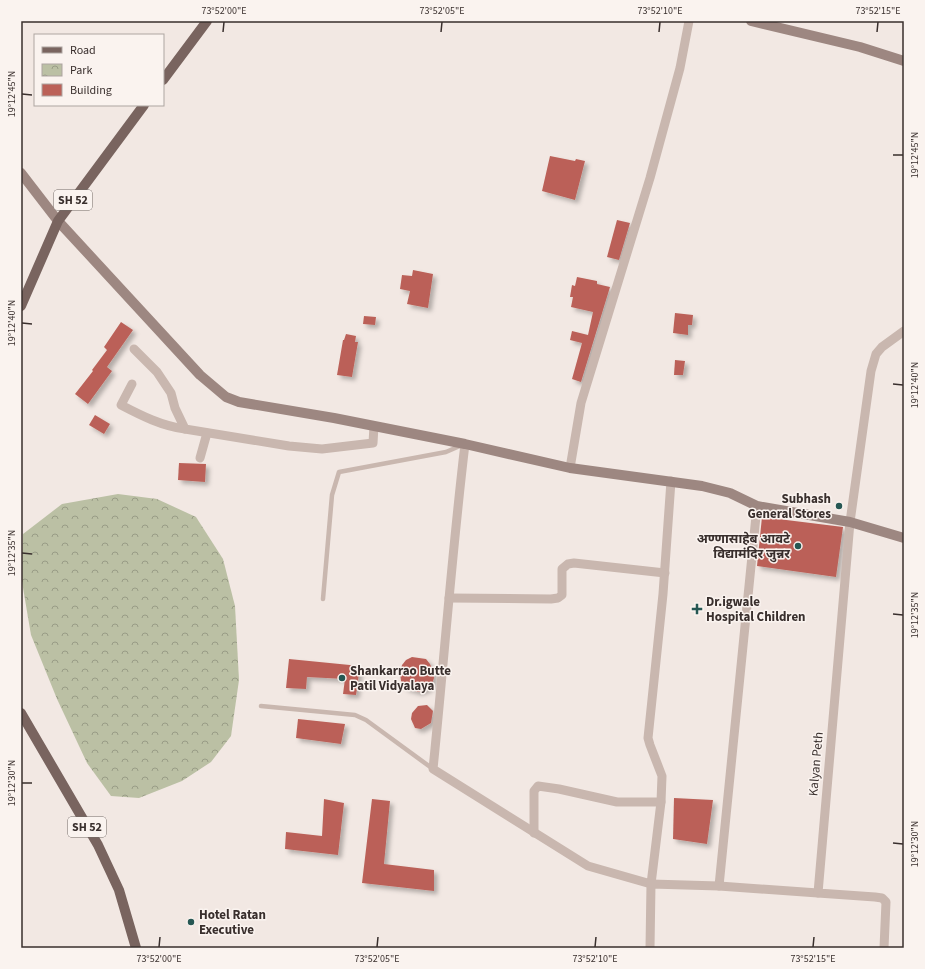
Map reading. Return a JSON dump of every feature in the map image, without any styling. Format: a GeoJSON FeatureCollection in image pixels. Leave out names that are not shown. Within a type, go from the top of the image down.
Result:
{"type":"FeatureCollection","features":[{"type":"Feature","properties":{"kind":"main road"},"geometry":{"type":"LineString","coordinates":[[164,79],[206,21]]}},
{"type":"Feature","properties":{"kind":"main road","name":"SH 52"},"geometry":{"type":"LineString","coordinates":[[21,306],[58,221],[143,106]]}},
{"type":"Feature","properties":{"kind":"main road","name":"SH 52"},"geometry":{"type":"LineString","coordinates":[[21,713],[98,845],[119,890],[136,948]]}},
{"type":"Feature","properties":{"kind":"street"},"geometry":{"type":"LineString","coordinates":[[570,468],[581,403],[650,178],[680,68],[690,21]]}},
{"type":"Feature","properties":{"kind":"street"},"geometry":{"type":"LineString","coordinates":[[751,21],[860,48],[904,61]]}},
{"type":"Feature","properties":{"kind":"street"},"geometry":{"type":"LineString","coordinates":[[21,173],[58,221],[200,375],[226,397],[239,402],[334,418],[465,444],[570,468],[702,486],[730,493],[757,506],[850,522],[904,538]]}},
{"type":"Feature","properties":{"kind":"street","name":"Kalyan Peth"},"geometry":{"type":"LineString","coordinates":[[818,894],[850,522],[871,371],[876,354],[882,347],[904,331]]}},
{"type":"Feature","properties":{"kind":"street"},"geometry":{"type":"LineString","coordinates":[[134,349],[157,372],[171,392],[175,408],[184,430]]}},
{"type":"Feature","properties":{"kind":"street"},"geometry":{"type":"LineString","coordinates":[[132,384],[121,405],[140,416],[169,427],[184,430],[289,446],[322,449],[373,442],[374,426]]}},
{"type":"Feature","properties":{"kind":"street"},"geometry":{"type":"LineString","coordinates":[[200,458],[207,433]]}},
{"type":"Feature","properties":{"kind":"street"},"geometry":{"type":"LineString","coordinates":[[465,444],[456,521],[433,769],[588,866],[651,884],[719,886],[882,898],[886,902],[884,948]]}},
{"type":"Feature","properties":{"kind":"street"},"geometry":{"type":"LineString","coordinates":[[650,948],[651,884],[661,802],[662,776],[648,738],[665,573],[672,481]]}},
{"type":"Feature","properties":{"kind":"street"},"geometry":{"type":"LineString","coordinates":[[719,886],[757,506]]}},
{"type":"Feature","properties":{"kind":"street"},"geometry":{"type":"LineString","coordinates":[[449,598],[558,598],[562,595],[562,569],[568,564],[574,563],[665,573]]}},
{"type":"Feature","properties":{"kind":"street"},"geometry":{"type":"LineString","coordinates":[[534,833],[534,791],[538,786],[560,789],[618,802],[661,802]]}},
{"type":"Feature","properties":{"kind":"lane"},"geometry":{"type":"LineString","coordinates":[[323,599],[332,494],[339,472],[446,452],[465,444]]}},
{"type":"Feature","properties":{"kind":"lane"},"geometry":{"type":"LineString","coordinates":[[261,706],[354,715],[360,717],[397,741],[433,769]]}},
{"type":"Feature","properties":{"kind":"green space"},"geometry":{"type":"Polygon","coordinates":[[[118,494],[157,499],[196,517],[223,559],[235,606],[239,680],[231,736],[211,762],[182,781],[139,798],[111,796],[87,763],[57,699],[31,635],[21,576],[23,534],[62,504],[118,494]]]}},
{"type":"Feature","properties":{"kind":"building"},"geometry":{"type":"Polygon","coordinates":[[[550,156],[575,161],[576,159],[585,161],[575,200],[542,191],[550,156]]]}},
{"type":"Feature","properties":{"kind":"building"},"geometry":{"type":"Polygon","coordinates":[[[617,220],[630,223],[619,260],[607,257],[617,220]]]}},
{"type":"Feature","properties":{"kind":"building"},"geometry":{"type":"Polygon","coordinates":[[[413,270],[433,274],[428,308],[407,304],[410,291],[400,289],[402,275],[412,276],[413,270]]]}},
{"type":"Feature","properties":{"kind":"building"},"geometry":{"type":"Polygon","coordinates":[[[577,277],[597,281],[597,284],[610,287],[581,382],[572,379],[582,343],[570,340],[572,331],[588,335],[593,312],[571,307],[573,297],[570,297],[572,285],[575,286],[577,277]]]}},
{"type":"Feature","properties":{"kind":"building"},"geometry":{"type":"Polygon","coordinates":[[[675,313],[693,315],[692,325],[688,325],[688,335],[673,333],[675,313]]]}},
{"type":"Feature","properties":{"kind":"building"},"geometry":{"type":"Polygon","coordinates":[[[364,316],[376,317],[375,325],[363,324],[364,316]]]}},
{"type":"Feature","properties":{"kind":"building"},"geometry":{"type":"Polygon","coordinates":[[[121,322],[133,330],[107,367],[112,371],[88,404],[75,394],[107,350],[104,347],[121,322]]]}},
{"type":"Feature","properties":{"kind":"building"},"geometry":{"type":"Polygon","coordinates":[[[346,334],[356,336],[355,342],[358,342],[352,377],[337,375],[343,340],[346,334]]]}},
{"type":"Feature","properties":{"kind":"building"},"geometry":{"type":"Polygon","coordinates":[[[675,360],[685,361],[683,375],[674,375],[675,360]]]}},
{"type":"Feature","properties":{"kind":"building"},"geometry":{"type":"Polygon","coordinates":[[[95,415],[110,424],[104,434],[89,425],[95,415]]]}},
{"type":"Feature","properties":{"kind":"building"},"geometry":{"type":"Polygon","coordinates":[[[179,463],[206,464],[205,482],[178,480],[179,463]]]}},
{"type":"Feature","properties":{"kind":"building","name":"अण्णासाहेब आवटे विद्यामंदिर जुन्नर"},"geometry":{"type":"Polygon","coordinates":[[[762,517],[843,527],[836,577],[757,566],[762,517]]]}},
{"type":"Feature","properties":{"kind":"building"},"geometry":{"type":"Polygon","coordinates":[[[412,657],[426,659],[433,671],[434,678],[432,684],[427,689],[419,692],[405,688],[401,681],[400,673],[402,665],[406,660],[412,657]]]}},
{"type":"Feature","properties":{"kind":"building","name":"Shankarrao Butte Patil Vidyalaya"},"geometry":{"type":"Polygon","coordinates":[[[289,659],[360,666],[356,695],[343,694],[345,679],[307,677],[306,689],[286,688],[289,659]]]}},
{"type":"Feature","properties":{"kind":"building"},"geometry":{"type":"Polygon","coordinates":[[[427,705],[433,711],[431,723],[421,729],[415,728],[411,719],[412,713],[418,706],[427,705]]]}},
{"type":"Feature","properties":{"kind":"building"},"geometry":{"type":"Polygon","coordinates":[[[298,719],[345,724],[341,744],[296,738],[298,719]]]}},
{"type":"Feature","properties":{"kind":"building"},"geometry":{"type":"Polygon","coordinates":[[[674,798],[713,800],[707,844],[673,839],[674,798]]]}},
{"type":"Feature","properties":{"kind":"building"},"geometry":{"type":"Polygon","coordinates":[[[324,799],[344,803],[338,855],[285,849],[286,832],[322,836],[324,799]]]}},
{"type":"Feature","properties":{"kind":"building"},"geometry":{"type":"Polygon","coordinates":[[[372,799],[390,801],[384,864],[434,870],[434,891],[362,883],[372,799]]]}},
{"type":"Feature","properties":{"kind":"place","name":"Subhash General Stores"},"geometry":{"type":"Point","coordinates":[839,506]}},
{"type":"Feature","properties":{"kind":"place","name":"अण्णासाहेब आवटे विद्यामंदिर जुन्नर"},"geometry":{"type":"Point","coordinates":[798,546]}},
{"type":"Feature","properties":{"kind":"place","name":"Dr.igwale Hospital Children"},"geometry":{"type":"Point","coordinates":[697,609]}},
{"type":"Feature","properties":{"kind":"place","name":"Shankarrao Butte Patil Vidyalaya"},"geometry":{"type":"Point","coordinates":[342,678]}},
{"type":"Feature","properties":{"kind":"place","name":"Hotel Ratan Executive"},"geometry":{"type":"Point","coordinates":[191,922]}}]}
